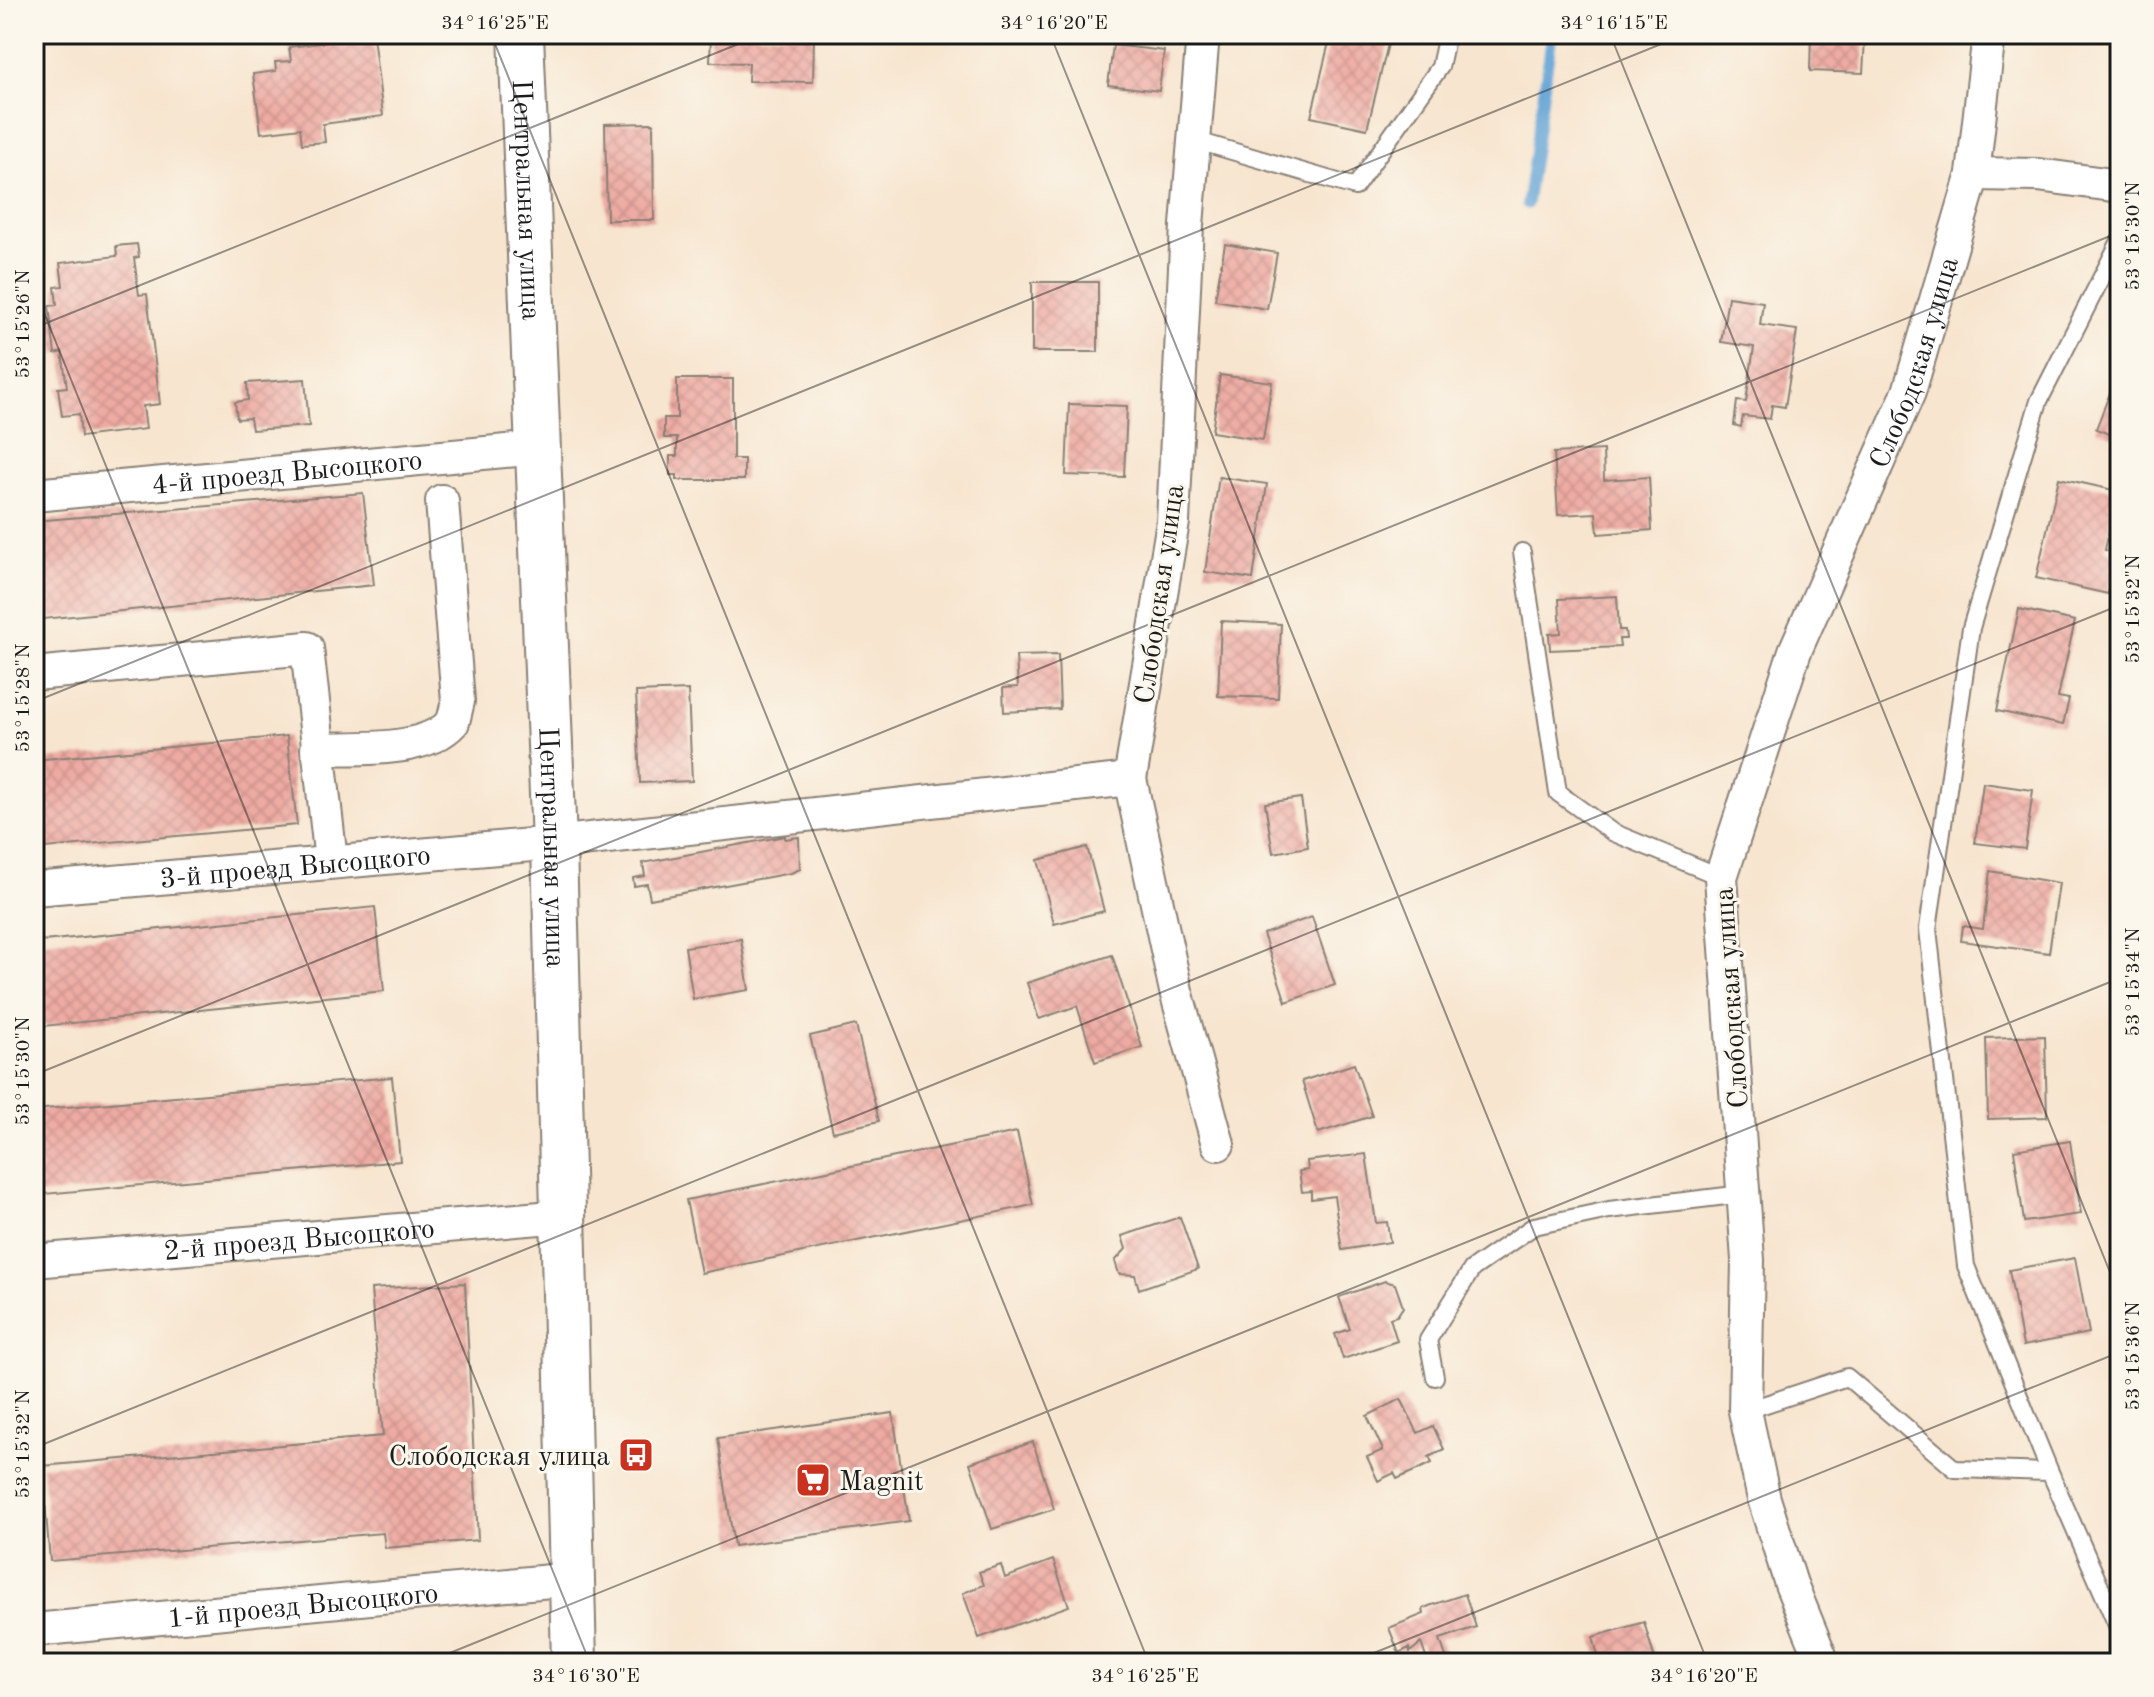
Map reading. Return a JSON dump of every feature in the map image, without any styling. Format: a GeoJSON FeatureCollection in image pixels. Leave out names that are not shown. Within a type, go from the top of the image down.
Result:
{"type":"FeatureCollection","features":[{"type":"Feature","properties":{"kind":"street","name":"Центральная улица"},"geometry":{"type":"LineString","coordinates":[[521,34],[554,843],[574,1663]]}},
{"type":"Feature","properties":{"kind":"street","name":"Слободская улица"},"geometry":{"type":"LineString","coordinates":[[1203,34],[1194,140],[1173,522],[1130,779],[1176,991],[1218,1144]]}},
{"type":"Feature","properties":{"kind":"street","name":"Слободская улица"},"geometry":{"type":"LineString","coordinates":[[1823,1663],[1791,1584],[1764,1499],[1745,1411],[1748,1260],[1721,877],[1795,651],[1909,392],[1973,174],[1989,34]]}},
{"type":"Feature","properties":{"kind":"street"},"geometry":{"type":"LineString","coordinates":[[1973,174],[2038,175],[2120,186]]}},
{"type":"Feature","properties":{"kind":"street","name":"4-й проезд Высоцкого"},"geometry":{"type":"LineString","coordinates":[[34,495],[538,448]]}},
{"type":"Feature","properties":{"kind":"street"},"geometry":{"type":"LineString","coordinates":[[317,749],[396,744],[432,738],[453,722],[458,701],[442,501]]}},
{"type":"Feature","properties":{"kind":"street"},"geometry":{"type":"LineString","coordinates":[[34,674],[307,648],[331,861]]}},
{"type":"Feature","properties":{"kind":"street","name":"3-й проезд Высоцкого"},"geometry":{"type":"LineString","coordinates":[[34,889],[554,843],[1130,779]]}},
{"type":"Feature","properties":{"kind":"street","name":"2-й проезд Высоцкого"},"geometry":{"type":"LineString","coordinates":[[34,1261],[564,1216]]}},
{"type":"Feature","properties":{"kind":"street","name":"1-й проезд Высоцкого"},"geometry":{"type":"LineString","coordinates":[[34,1630],[572,1579]]}},
{"type":"Feature","properties":{"kind":"lane"},"geometry":{"type":"LineString","coordinates":[[1194,140],[1355,187],[1440,67],[1447,34]]}},
{"type":"Feature","properties":{"kind":"lane"},"geometry":{"type":"LineString","coordinates":[[2120,241],[2039,401],[1971,628],[1928,929],[1966,1266],[2050,1472],[2120,1632]]}},
{"type":"Feature","properties":{"kind":"lane"},"geometry":{"type":"LineString","coordinates":[[1522,552],[1558,793],[1612,832],[1721,877]]}},
{"type":"Feature","properties":{"kind":"lane"},"geometry":{"type":"LineString","coordinates":[[1435,1377],[1428,1340],[1472,1269],[1534,1226],[1609,1210],[1743,1194]]}},
{"type":"Feature","properties":{"kind":"lane"},"geometry":{"type":"LineString","coordinates":[[1745,1411],[1847,1377],[1955,1469],[2050,1472]]}},
{"type":"Feature","properties":{"kind":"building"},"geometry":{"type":"Polygon","coordinates":[[[711,34],[814,35],[813,82],[748,81],[749,63],[710,62],[711,34]]]}},
{"type":"Feature","properties":{"kind":"building"},"geometry":{"type":"Polygon","coordinates":[[[1331,34],[1390,36],[1367,129],[1311,117],[1331,34]]]}},
{"type":"Feature","properties":{"kind":"building"},"geometry":{"type":"Polygon","coordinates":[[[1811,34],[1850,34],[1850,38],[1865,38],[1863,73],[1810,71],[1811,34]]]}},
{"type":"Feature","properties":{"kind":"building"},"geometry":{"type":"Polygon","coordinates":[[[373,36],[383,116],[323,124],[325,142],[302,144],[300,128],[261,133],[253,74],[276,71],[275,62],[291,61],[289,47],[373,36]]]}},
{"type":"Feature","properties":{"kind":"building"},"geometry":{"type":"Polygon","coordinates":[[[1113,45],[1164,51],[1159,91],[1108,85],[1113,45]]]}},
{"type":"Feature","properties":{"kind":"building"},"geometry":{"type":"Polygon","coordinates":[[[653,123],[654,220],[607,220],[605,124],[653,123]]]}},
{"type":"Feature","properties":{"kind":"building"},"geometry":{"type":"Polygon","coordinates":[[[137,244],[139,257],[134,258],[139,295],[147,294],[160,404],[143,406],[146,429],[81,437],[79,414],[62,416],[58,388],[67,387],[62,352],[55,354],[49,306],[57,305],[55,287],[63,286],[60,263],[117,256],[116,246],[137,244]]]}},
{"type":"Feature","properties":{"kind":"building"},"geometry":{"type":"Polygon","coordinates":[[[1225,244],[1277,253],[1267,309],[1215,300],[1225,244]]]}},
{"type":"Feature","properties":{"kind":"building"},"geometry":{"type":"Polygon","coordinates":[[[1032,282],[1098,282],[1098,352],[1032,352],[1032,282]]]}},
{"type":"Feature","properties":{"kind":"building"},"geometry":{"type":"Polygon","coordinates":[[[1728,297],[1763,302],[1760,325],[1797,330],[1785,407],[1772,405],[1770,419],[1743,416],[1741,427],[1734,425],[1737,401],[1746,402],[1754,347],[1721,342],[1728,297]]]}},
{"type":"Feature","properties":{"kind":"building"},"geometry":{"type":"Polygon","coordinates":[[[2120,367],[2120,438],[2096,429],[2120,367]]]}},
{"type":"Feature","properties":{"kind":"building"},"geometry":{"type":"Polygon","coordinates":[[[1220,375],[1272,382],[1263,440],[1212,432],[1220,375]]]}},
{"type":"Feature","properties":{"kind":"building"},"geometry":{"type":"Polygon","coordinates":[[[305,379],[309,426],[252,430],[250,418],[237,419],[235,402],[248,400],[247,383],[305,379]]]}},
{"type":"Feature","properties":{"kind":"building"},"geometry":{"type":"Polygon","coordinates":[[[677,379],[733,379],[733,459],[744,459],[744,480],[677,480],[677,475],[670,475],[670,456],[677,456],[677,438],[664,438],[664,418],[677,418],[677,379]]]}},
{"type":"Feature","properties":{"kind":"building"},"geometry":{"type":"Polygon","coordinates":[[[1069,404],[1127,406],[1124,477],[1066,475],[1069,404]]]}},
{"type":"Feature","properties":{"kind":"building"},"geometry":{"type":"Polygon","coordinates":[[[1603,450],[1604,480],[1649,477],[1652,530],[1598,534],[1596,513],[1558,515],[1554,453],[1603,450]]]}},
{"type":"Feature","properties":{"kind":"building"},"geometry":{"type":"Polygon","coordinates":[[[1219,477],[1267,484],[1253,579],[1205,572],[1219,477]]]}},
{"type":"Feature","properties":{"kind":"building"},"geometry":{"type":"Polygon","coordinates":[[[2059,478],[2118,491],[2105,550],[2117,553],[2108,594],[2036,578],[2059,478]]]}},
{"type":"Feature","properties":{"kind":"building"},"geometry":{"type":"Polygon","coordinates":[[[363,493],[374,585],[34,620],[34,521],[363,493]]]}},
{"type":"Feature","properties":{"kind":"building"},"geometry":{"type":"Polygon","coordinates":[[[1617,596],[1619,630],[1625,630],[1626,639],[1619,639],[1620,647],[1550,650],[1549,634],[1561,633],[1559,599],[1617,596]]]}},
{"type":"Feature","properties":{"kind":"building"},"geometry":{"type":"Polygon","coordinates":[[[2019,609],[2075,621],[2058,697],[2069,699],[2063,725],[1997,711],[2019,609]]]}},
{"type":"Feature","properties":{"kind":"building"},"geometry":{"type":"Polygon","coordinates":[[[1221,621],[1281,624],[1278,698],[1218,696],[1221,621]]]}},
{"type":"Feature","properties":{"kind":"building"},"geometry":{"type":"Polygon","coordinates":[[[1058,655],[1060,709],[1004,712],[1003,688],[1018,687],[1016,656],[1058,655]]]}},
{"type":"Feature","properties":{"kind":"building"},"geometry":{"type":"Polygon","coordinates":[[[688,690],[692,781],[640,783],[636,692],[688,690]]]}},
{"type":"Feature","properties":{"kind":"building"},"geometry":{"type":"Polygon","coordinates":[[[287,736],[297,825],[34,849],[34,760],[287,736]]]}},
{"type":"Feature","properties":{"kind":"building"},"geometry":{"type":"Polygon","coordinates":[[[1983,783],[2033,790],[2025,849],[1975,843],[1983,783]]]}},
{"type":"Feature","properties":{"kind":"building"},"geometry":{"type":"Polygon","coordinates":[[[1301,798],[1308,847],[1273,853],[1265,803],[1301,798]]]}},
{"type":"Feature","properties":{"kind":"building"},"geometry":{"type":"Polygon","coordinates":[[[785,836],[785,839],[799,837],[800,869],[791,873],[650,899],[647,884],[634,886],[633,878],[645,876],[643,863],[785,836]]]}},
{"type":"Feature","properties":{"kind":"building"},"geometry":{"type":"Polygon","coordinates":[[[1087,847],[1104,911],[1054,924],[1038,860],[1087,847]]]}},
{"type":"Feature","properties":{"kind":"building"},"geometry":{"type":"Polygon","coordinates":[[[1990,871],[2059,883],[2049,953],[1961,941],[1963,926],[1983,929],[1990,871]]]}},
{"type":"Feature","properties":{"kind":"building"},"geometry":{"type":"Polygon","coordinates":[[[375,907],[384,991],[34,1027],[34,942],[375,907]]]}},
{"type":"Feature","properties":{"kind":"building"},"geometry":{"type":"Polygon","coordinates":[[[1312,917],[1335,985],[1286,1002],[1263,934],[1312,917]]]}},
{"type":"Feature","properties":{"kind":"building"},"geometry":{"type":"Polygon","coordinates":[[[741,939],[749,990],[693,999],[685,947],[741,939]]]}},
{"type":"Feature","properties":{"kind":"building"},"geometry":{"type":"Polygon","coordinates":[[[1112,955],[1142,1047],[1095,1062],[1077,1006],[1039,1019],[1027,983],[1112,955]]]}},
{"type":"Feature","properties":{"kind":"building"},"geometry":{"type":"Polygon","coordinates":[[[856,1025],[879,1121],[833,1132],[810,1036],[856,1025]]]}},
{"type":"Feature","properties":{"kind":"building"},"geometry":{"type":"Polygon","coordinates":[[[2045,1036],[2047,1117],[1988,1119],[1986,1038],[2045,1036]]]}},
{"type":"Feature","properties":{"kind":"building"},"geometry":{"type":"Polygon","coordinates":[[[1354,1064],[1372,1116],[1318,1133],[1302,1081],[1354,1064]]]}},
{"type":"Feature","properties":{"kind":"building"},"geometry":{"type":"Polygon","coordinates":[[[392,1077],[400,1161],[34,1195],[34,1110],[392,1077]]]}},
{"type":"Feature","properties":{"kind":"building"},"geometry":{"type":"Polygon","coordinates":[[[1017,1132],[1033,1205],[701,1273],[686,1200],[1017,1132]]]}},
{"type":"Feature","properties":{"kind":"building"},"geometry":{"type":"Polygon","coordinates":[[[2070,1141],[2081,1214],[2024,1222],[2014,1150],[2070,1141]]]}},
{"type":"Feature","properties":{"kind":"building"},"geometry":{"type":"Polygon","coordinates":[[[1366,1154],[1376,1223],[1387,1222],[1390,1242],[1342,1250],[1334,1196],[1311,1199],[1311,1191],[1302,1192],[1299,1171],[1308,1170],[1307,1161],[1366,1154]]]}},
{"type":"Feature","properties":{"kind":"building"},"geometry":{"type":"Polygon","coordinates":[[[1180,1217],[1198,1269],[1139,1289],[1135,1275],[1119,1274],[1115,1261],[1126,1249],[1122,1236],[1180,1217]]]}},
{"type":"Feature","properties":{"kind":"building"},"geometry":{"type":"Polygon","coordinates":[[[2075,1258],[2089,1333],[2023,1346],[2009,1270],[2075,1258]]]}},
{"type":"Feature","properties":{"kind":"building"},"geometry":{"type":"Polygon","coordinates":[[[1385,1281],[1395,1284],[1403,1307],[1397,1316],[1390,1318],[1397,1341],[1343,1359],[1335,1334],[1350,1329],[1339,1297],[1385,1281]]]}},
{"type":"Feature","properties":{"kind":"building"},"geometry":{"type":"Polygon","coordinates":[[[465,1283],[478,1540],[385,1548],[383,1533],[50,1561],[42,1466],[383,1436],[371,1289],[465,1283]]]}},
{"type":"Feature","properties":{"kind":"building"},"geometry":{"type":"Polygon","coordinates":[[[1401,1399],[1418,1433],[1433,1426],[1444,1449],[1429,1457],[1432,1463],[1397,1479],[1394,1473],[1378,1481],[1367,1457],[1383,1450],[1367,1416],[1401,1399]]]}},
{"type":"Feature","properties":{"kind":"building","name":"Magnit"},"geometry":{"type":"Polygon","coordinates":[[[893,1413],[909,1521],[734,1546],[718,1438],[893,1413]]]}},
{"type":"Feature","properties":{"kind":"building"},"geometry":{"type":"Polygon","coordinates":[[[1033,1442],[1054,1509],[992,1529],[970,1463],[1033,1442]]]}},
{"type":"Feature","properties":{"kind":"building"},"geometry":{"type":"Polygon","coordinates":[[[1053,1560],[1069,1606],[979,1638],[963,1593],[984,1585],[979,1572],[1001,1565],[1005,1578],[1053,1560]]]}},
{"type":"Feature","properties":{"kind":"building"},"geometry":{"type":"Polygon","coordinates":[[[1465,1594],[1476,1627],[1440,1639],[1446,1657],[1428,1663],[1421,1643],[1410,1652],[1409,1648],[1399,1653],[1389,1628],[1424,1614],[1423,1609],[1429,1606],[1465,1594]]]}},
{"type":"Feature","properties":{"kind":"building"},"geometry":{"type":"Polygon","coordinates":[[[1644,1622],[1656,1663],[1600,1663],[1593,1637],[1644,1622]]]}},
{"type":"Feature","properties":{"kind":"waterway"},"geometry":{"type":"LineString","coordinates":[[1527,204],[1552,34]]}},
{"type":"Feature","properties":{"kind":"place","name":"Слободская улица"},"geometry":{"type":"Point","coordinates":[636,1455]}},
{"type":"Feature","properties":{"kind":"place","name":"Magnit"},"geometry":{"type":"Point","coordinates":[813,1480]}}]}
